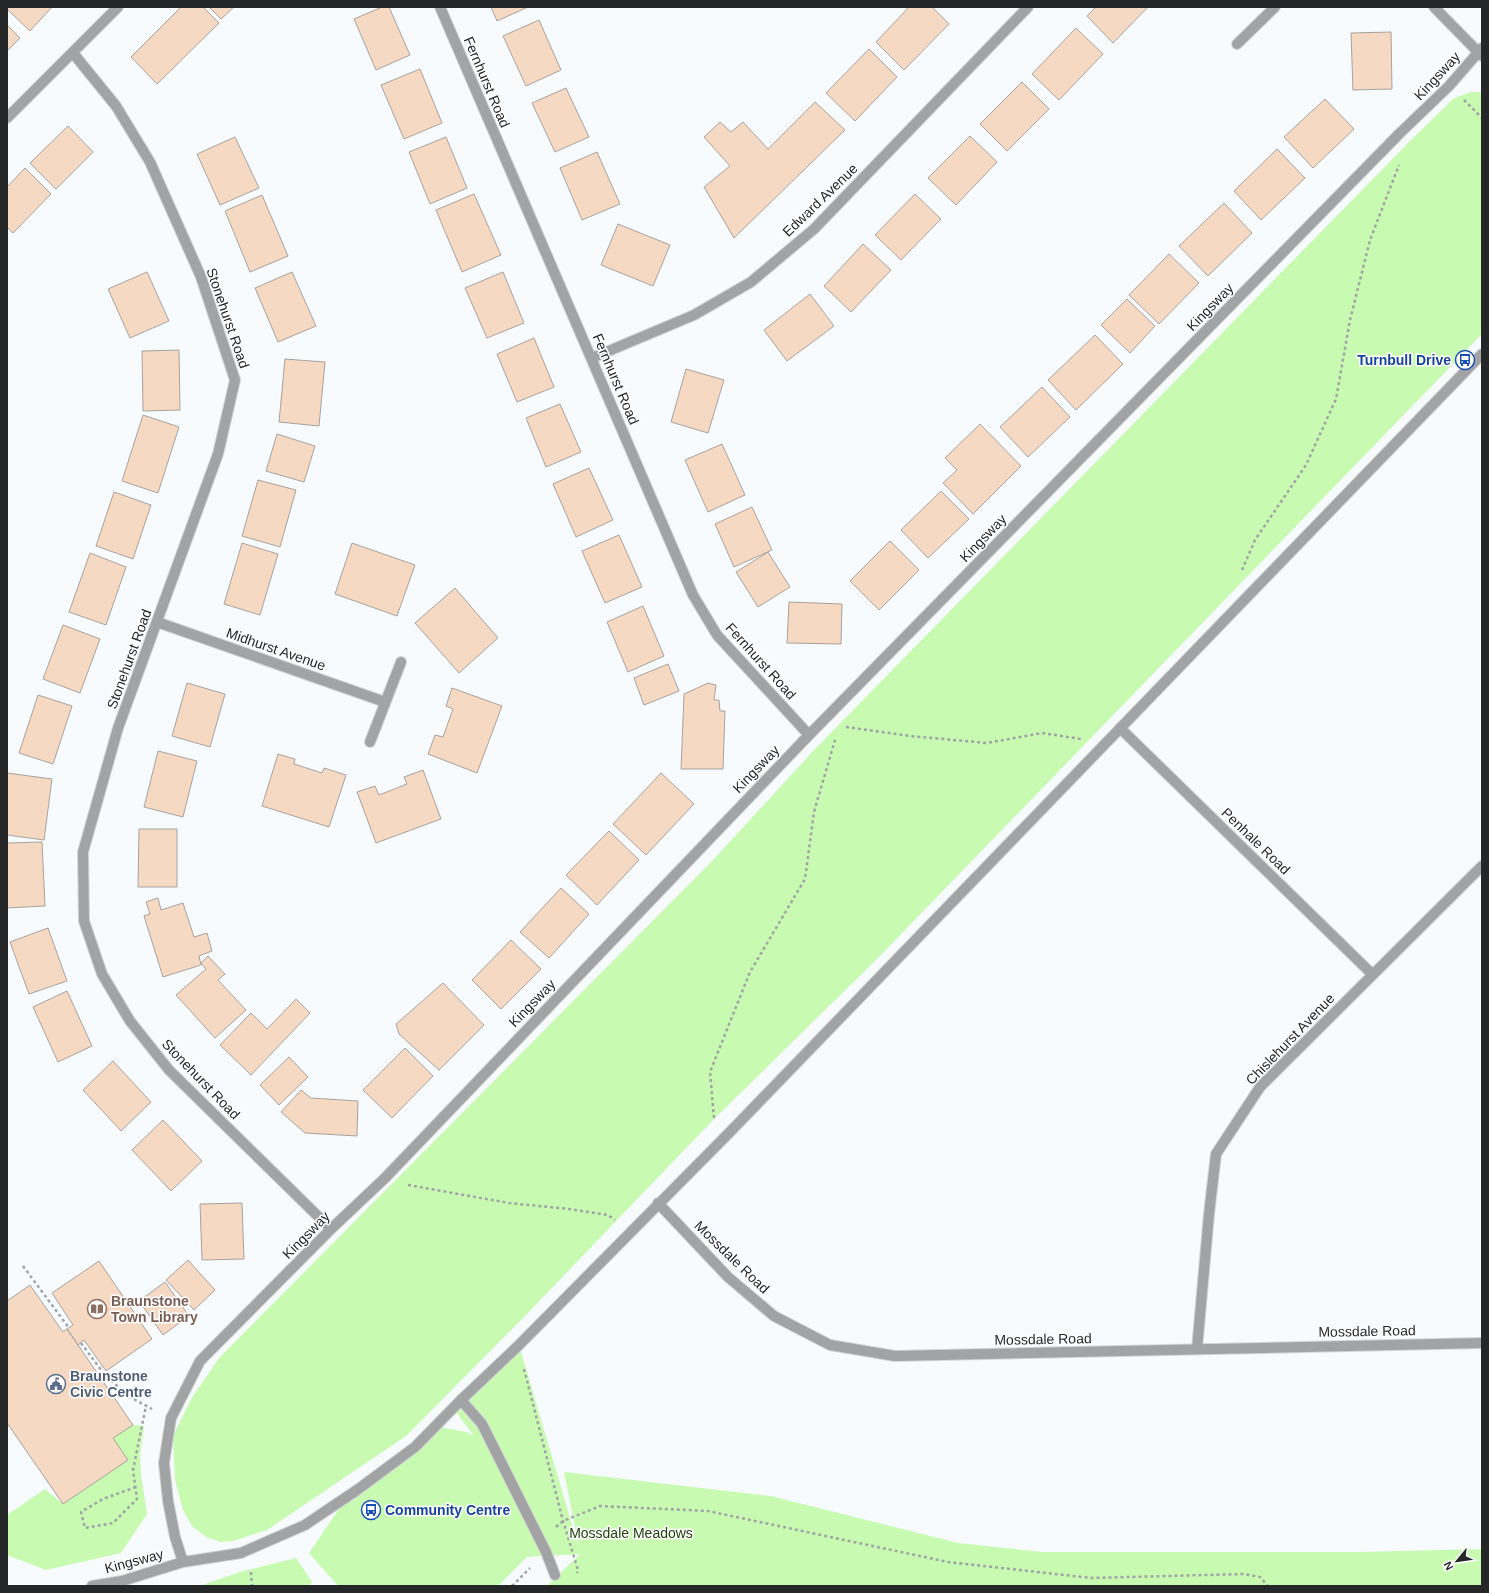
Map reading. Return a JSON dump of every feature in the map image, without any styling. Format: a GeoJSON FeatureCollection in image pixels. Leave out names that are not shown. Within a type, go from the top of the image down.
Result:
{"type":"FeatureCollection","features":[{"type":"Feature","properties":{"kind":"street"},"geometry":{"type":"LineString","coordinates":[[7,118],[118,7]]}},
{"type":"Feature","properties":{"kind":"street","name":"Fernhurst Road"},"geometry":{"type":"LineString","coordinates":[[440,7],[694,595],[717,634],[809,735]]}},
{"type":"Feature","properties":{"kind":"street","name":"Edward Avenue"},"geometry":{"type":"LineString","coordinates":[[592,358],[694,315],[751,282],[814,229],[1028,7]]}},
{"type":"Feature","properties":{"kind":"street"},"geometry":{"type":"LineString","coordinates":[[1238,44],[1275,7]]}},
{"type":"Feature","properties":{"kind":"street"},"geometry":{"type":"LineString","coordinates":[[1434,7],[1481,52]]}},
{"type":"Feature","properties":{"kind":"street","name":"Kingsway"},"geometry":{"type":"LineString","coordinates":[[183,1562],[175,1538],[168,1501],[164,1463],[170,1418],[200,1361],[385,1178],[809,735],[1481,52]]}},
{"type":"Feature","properties":{"kind":"street","name":"Stonehurst Road"},"geometry":{"type":"LineString","coordinates":[[73,53],[116,106],[150,162],[201,278],[235,380],[218,454],[118,728],[83,852],[84,920],[102,974],[130,1021],[169,1070],[332,1229]]}},
{"type":"Feature","properties":{"kind":"street","name":"Kingsway"},"geometry":{"type":"LineString","coordinates":[[92,1586],[122,1580],[183,1562],[241,1553],[305,1525],[358,1490],[415,1447],[728,1134],[1120,728],[1250,596],[1482,354]]}},
{"type":"Feature","properties":{"kind":"street","name":"Midhurst Avenue"},"geometry":{"type":"LineString","coordinates":[[157,622],[386,702]]}},
{"type":"Feature","properties":{"kind":"street"},"geometry":{"type":"LineString","coordinates":[[370,742],[401,662]]}},
{"type":"Feature","properties":{"kind":"street","name":"Penhale Road"},"geometry":{"type":"LineString","coordinates":[[1120,728],[1372,974]]}},
{"type":"Feature","properties":{"kind":"street","name":"Chislehurst Avenue"},"geometry":{"type":"LineString","coordinates":[[1198,1349],[1209,1214],[1216,1154],[1260,1087],[1482,866]]}},
{"type":"Feature","properties":{"kind":"street","name":"Mossdale Road"},"geometry":{"type":"LineString","coordinates":[[658,1203],[728,1277],[774,1316],[830,1345],[895,1356],[1482,1343]]}},
{"type":"Feature","properties":{"kind":"street"},"geometry":{"type":"LineString","coordinates":[[461,1400],[482,1424],[546,1552],[555,1575]]}},
{"type":"Feature","properties":{"kind":"path"},"geometry":{"type":"LineString","coordinates":[[1250,596],[1238,579],[1255,540],[1306,465],[1336,400],[1350,320],[1370,240],[1400,164]]}},
{"type":"Feature","properties":{"kind":"path"},"geometry":{"type":"LineString","coordinates":[[828,716],[839,727],[910,736],[988,743],[1042,733],[1090,740],[1099,750]]}},
{"type":"Feature","properties":{"kind":"path"},"geometry":{"type":"LineString","coordinates":[[728,1134],[714,1119],[710,1072],[750,972],[805,879],[814,812],[839,727]]}},
{"type":"Feature","properties":{"kind":"path"},"geometry":{"type":"LineString","coordinates":[[385,1178],[392,1182],[460,1195],[509,1203],[569,1209],[608,1215],[617,1221],[628,1233]]}},
{"type":"Feature","properties":{"kind":"path"},"geometry":{"type":"LineString","coordinates":[[23,1266],[69,1328]]}},
{"type":"Feature","properties":{"kind":"path"},"geometry":{"type":"LineString","coordinates":[[81,1343],[104,1374],[128,1396],[170,1418]]}},
{"type":"Feature","properties":{"kind":"path"},"geometry":{"type":"LineString","coordinates":[[518,1345],[563,1521],[578,1570],[576,1575]]}},
{"type":"Feature","properties":{"kind":"path"},"geometry":{"type":"LineString","coordinates":[[136,1487],[103,1499],[81,1512],[85,1528],[113,1523],[137,1498],[136,1487],[133,1470],[146,1406]]}},
{"type":"Feature","properties":{"kind":"path"},"geometry":{"type":"LineString","coordinates":[[546,1552],[548,1535],[563,1521],[600,1506],[708,1511],[948,1562],[1091,1578],[1244,1574],[1260,1577],[1268,1586]]}},
{"type":"Feature","properties":{"kind":"green space"},"geometry":{"type":"Polygon","coordinates":[[[1471,92],[1482,92],[1482,334],[877,959],[714,1119],[524,1317],[406,1436],[267,1530],[233,1541],[221,1542],[206,1537],[192,1526],[183,1510],[175,1480],[173,1436],[191,1399],[219,1358],[713,860],[815,749],[1408,143],[1454,98],[1471,92]]]}},
{"type":"Feature","properties":{"kind":"green space","name":"Mossdale Meadows"},"geometry":{"type":"Polygon","coordinates":[[[519,1345],[579,1548],[564,1472],[771,1496],[958,1543],[1043,1552],[1359,1552],[1482,1549],[1482,1586],[547,1586],[580,1554],[527,1557],[498,1586],[338,1586],[309,1553],[343,1503],[441,1427],[466,1432],[474,1436],[453,1408],[519,1345]]]}},
{"type":"Feature","properties":{"kind":"green space"},"geometry":{"type":"Polygon","coordinates":[[[133,1425],[144,1426],[140,1455],[141,1474],[147,1514],[121,1553],[46,1570],[7,1555],[7,1515],[45,1489],[63,1504],[127,1460],[113,1438],[133,1425]]]}},
{"type":"Feature","properties":{"kind":"green space"},"geometry":{"type":"Polygon","coordinates":[[[296,1558],[312,1582],[308,1586],[199,1586],[240,1572],[296,1558]]]}},
{"type":"Feature","properties":{"kind":"building"},"geometry":{"type":"Polygon","coordinates":[[[7,7],[52,7],[30,31],[7,9],[7,7]]]}},
{"type":"Feature","properties":{"kind":"building"},"geometry":{"type":"Polygon","coordinates":[[[181,7],[203,7],[219,23],[157,84],[131,57],[181,7]]]}},
{"type":"Feature","properties":{"kind":"building"},"geometry":{"type":"Polygon","coordinates":[[[209,7],[234,7],[221,19],[209,7]]]}},
{"type":"Feature","properties":{"kind":"building"},"geometry":{"type":"Polygon","coordinates":[[[382,7],[389,7],[410,55],[376,70],[354,19],[382,7]]]}},
{"type":"Feature","properties":{"kind":"building"},"geometry":{"type":"Polygon","coordinates":[[[491,7],[528,7],[497,21],[491,7]]]}},
{"type":"Feature","properties":{"kind":"building"},"geometry":{"type":"Polygon","coordinates":[[[909,7],[932,7],[949,24],[904,70],[876,42],[909,7]]]}},
{"type":"Feature","properties":{"kind":"building"},"geometry":{"type":"Polygon","coordinates":[[[1096,7],[1148,7],[1113,43],[1087,16],[1096,7]]]}},
{"type":"Feature","properties":{"kind":"building"},"geometry":{"type":"Polygon","coordinates":[[[539,20],[561,70],[526,86],[503,36],[539,20]]]}},
{"type":"Feature","properties":{"kind":"building"},"geometry":{"type":"Polygon","coordinates":[[[7,25],[20,38],[7,51],[7,25]]]}},
{"type":"Feature","properties":{"kind":"building"},"geometry":{"type":"Polygon","coordinates":[[[1076,28],[1103,54],[1059,100],[1032,74],[1076,28]]]}},
{"type":"Feature","properties":{"kind":"building"},"geometry":{"type":"Polygon","coordinates":[[[1391,32],[1392,89],[1353,90],[1351,33],[1391,32]]]}},
{"type":"Feature","properties":{"kind":"building"},"geometry":{"type":"Polygon","coordinates":[[[869,49],[897,77],[855,121],[826,93],[869,49]]]}},
{"type":"Feature","properties":{"kind":"building"},"geometry":{"type":"Polygon","coordinates":[[[420,69],[442,123],[404,139],[381,85],[420,69]]]}},
{"type":"Feature","properties":{"kind":"building"},"geometry":{"type":"Polygon","coordinates":[[[1022,82],[1049,109],[1007,151],[980,124],[1022,82]]]}},
{"type":"Feature","properties":{"kind":"building"},"geometry":{"type":"Polygon","coordinates":[[[566,88],[589,137],[555,152],[532,103],[566,88]]]}},
{"type":"Feature","properties":{"kind":"building"},"geometry":{"type":"Polygon","coordinates":[[[1325,99],[1354,129],[1313,168],[1284,137],[1325,99]]]}},
{"type":"Feature","properties":{"kind":"building"},"geometry":{"type":"Polygon","coordinates":[[[815,102],[845,130],[734,238],[704,187],[730,166],[704,137],[720,122],[731,132],[743,122],[768,149],[815,102]]]}},
{"type":"Feature","properties":{"kind":"building"},"geometry":{"type":"Polygon","coordinates":[[[68,126],[93,152],[56,189],[30,163],[68,126]]]}},
{"type":"Feature","properties":{"kind":"building"},"geometry":{"type":"Polygon","coordinates":[[[970,136],[997,162],[956,205],[928,178],[970,136]]]}},
{"type":"Feature","properties":{"kind":"building"},"geometry":{"type":"Polygon","coordinates":[[[235,137],[259,188],[220,205],[197,154],[235,137]]]}},
{"type":"Feature","properties":{"kind":"building"},"geometry":{"type":"Polygon","coordinates":[[[446,137],[467,188],[430,204],[409,152],[446,137]]]}},
{"type":"Feature","properties":{"kind":"building"},"geometry":{"type":"Polygon","coordinates":[[[1277,149],[1305,178],[1261,220],[1234,191],[1277,149]]]}},
{"type":"Feature","properties":{"kind":"building"},"geometry":{"type":"Polygon","coordinates":[[[597,152],[620,204],[582,220],[560,168],[597,152]]]}},
{"type":"Feature","properties":{"kind":"building"},"geometry":{"type":"Polygon","coordinates":[[[25,168],[51,194],[13,233],[7,227],[7,187],[25,168]]]}},
{"type":"Feature","properties":{"kind":"building"},"geometry":{"type":"Polygon","coordinates":[[[474,194],[501,255],[462,272],[436,210],[474,194]]]}},
{"type":"Feature","properties":{"kind":"building"},"geometry":{"type":"Polygon","coordinates":[[[915,194],[941,219],[901,260],[875,235],[915,194]]]}},
{"type":"Feature","properties":{"kind":"building"},"geometry":{"type":"Polygon","coordinates":[[[262,195],[288,256],[250,272],[225,211],[262,195]]]}},
{"type":"Feature","properties":{"kind":"building"},"geometry":{"type":"Polygon","coordinates":[[[1224,203],[1252,233],[1208,276],[1179,246],[1224,203]]]}},
{"type":"Feature","properties":{"kind":"building"},"geometry":{"type":"Polygon","coordinates":[[[618,224],[670,245],[653,286],[601,265],[618,224]]]}},
{"type":"Feature","properties":{"kind":"building"},"geometry":{"type":"Polygon","coordinates":[[[863,244],[891,270],[851,312],[824,286],[863,244]]]}},
{"type":"Feature","properties":{"kind":"building"},"geometry":{"type":"Polygon","coordinates":[[[1169,254],[1199,283],[1159,324],[1129,295],[1169,254]]]}},
{"type":"Feature","properties":{"kind":"building"},"geometry":{"type":"Polygon","coordinates":[[[147,272],[169,321],[130,338],[108,289],[147,272]]]}},
{"type":"Feature","properties":{"kind":"building"},"geometry":{"type":"Polygon","coordinates":[[[292,272],[316,326],[278,342],[255,288],[292,272]]]}},
{"type":"Feature","properties":{"kind":"building"},"geometry":{"type":"Polygon","coordinates":[[[503,272],[524,323],[487,338],[465,288],[503,272]]]}},
{"type":"Feature","properties":{"kind":"building"},"geometry":{"type":"Polygon","coordinates":[[[810,294],[834,326],[787,361],[764,330],[810,294]]]}},
{"type":"Feature","properties":{"kind":"building"},"geometry":{"type":"Polygon","coordinates":[[[1127,299],[1155,326],[1130,353],[1101,325],[1127,299]]]}},
{"type":"Feature","properties":{"kind":"building"},"geometry":{"type":"Polygon","coordinates":[[[1095,335],[1123,364],[1076,410],[1048,380],[1095,335]]]}},
{"type":"Feature","properties":{"kind":"building"},"geometry":{"type":"Polygon","coordinates":[[[534,338],[554,387],[517,402],[497,354],[534,338]]]}},
{"type":"Feature","properties":{"kind":"building"},"geometry":{"type":"Polygon","coordinates":[[[179,350],[180,410],[143,411],[142,351],[179,350]]]}},
{"type":"Feature","properties":{"kind":"building"},"geometry":{"type":"Polygon","coordinates":[[[285,359],[325,362],[319,426],[279,422],[285,359]]]}},
{"type":"Feature","properties":{"kind":"building"},"geometry":{"type":"Polygon","coordinates":[[[686,369],[724,380],[708,433],[671,422],[686,369]]]}},
{"type":"Feature","properties":{"kind":"building"},"geometry":{"type":"Polygon","coordinates":[[[1042,387],[1070,417],[1028,457],[1000,427],[1042,387]]]}},
{"type":"Feature","properties":{"kind":"building"},"geometry":{"type":"Polygon","coordinates":[[[560,404],[581,452],[546,467],[526,418],[560,404]]]}},
{"type":"Feature","properties":{"kind":"building"},"geometry":{"type":"Polygon","coordinates":[[[143,415],[179,427],[158,493],[122,481],[143,415]]]}},
{"type":"Feature","properties":{"kind":"building"},"geometry":{"type":"Polygon","coordinates":[[[980,424],[1021,466],[973,514],[943,483],[957,470],[945,458],[980,424]]]}},
{"type":"Feature","properties":{"kind":"building"},"geometry":{"type":"Polygon","coordinates":[[[277,434],[315,446],[304,482],[266,471],[277,434]]]}},
{"type":"Feature","properties":{"kind":"building"},"geometry":{"type":"Polygon","coordinates":[[[722,444],[745,495],[708,512],[685,460],[722,444]]]}},
{"type":"Feature","properties":{"kind":"building"},"geometry":{"type":"Polygon","coordinates":[[[589,468],[613,520],[576,537],[553,484],[589,468]]]}},
{"type":"Feature","properties":{"kind":"building"},"geometry":{"type":"Polygon","coordinates":[[[258,480],[296,490],[280,547],[242,536],[258,480]]]}},
{"type":"Feature","properties":{"kind":"building"},"geometry":{"type":"Polygon","coordinates":[[[941,491],[969,519],[928,558],[901,530],[941,491]]]}},
{"type":"Feature","properties":{"kind":"building"},"geometry":{"type":"Polygon","coordinates":[[[114,492],[151,505],[133,559],[96,546],[114,492]]]}},
{"type":"Feature","properties":{"kind":"building"},"geometry":{"type":"Polygon","coordinates":[[[752,507],[772,550],[734,567],[715,524],[752,507]]]}},
{"type":"Feature","properties":{"kind":"building"},"geometry":{"type":"Polygon","coordinates":[[[619,535],[642,587],[605,603],[582,551],[619,535]]]}},
{"type":"Feature","properties":{"kind":"building"},"geometry":{"type":"Polygon","coordinates":[[[890,541],[919,570],[879,610],[850,581],[890,541]]]}},
{"type":"Feature","properties":{"kind":"building"},"geometry":{"type":"Polygon","coordinates":[[[242,543],[278,554],[260,615],[224,604],[242,543]]]}},
{"type":"Feature","properties":{"kind":"building"},"geometry":{"type":"Polygon","coordinates":[[[352,543],[415,565],[397,616],[335,594],[352,543]]]}},
{"type":"Feature","properties":{"kind":"building"},"geometry":{"type":"Polygon","coordinates":[[[768,552],[790,587],[758,607],[736,572],[768,552]]]}},
{"type":"Feature","properties":{"kind":"building"},"geometry":{"type":"Polygon","coordinates":[[[90,553],[126,567],[106,625],[69,612],[90,553]]]}},
{"type":"Feature","properties":{"kind":"building"},"geometry":{"type":"Polygon","coordinates":[[[455,588],[498,638],[459,673],[415,623],[455,588]]]}},
{"type":"Feature","properties":{"kind":"building"},"geometry":{"type":"Polygon","coordinates":[[[789,602],[842,604],[841,644],[787,643],[789,602]]]}},
{"type":"Feature","properties":{"kind":"building"},"geometry":{"type":"Polygon","coordinates":[[[643,606],[664,656],[628,672],[607,622],[643,606]]]}},
{"type":"Feature","properties":{"kind":"building"},"geometry":{"type":"Polygon","coordinates":[[[63,625],[100,639],[80,693],[43,679],[63,625]]]}},
{"type":"Feature","properties":{"kind":"building"},"geometry":{"type":"Polygon","coordinates":[[[668,664],[679,691],[644,705],[634,678],[668,664]]]}},
{"type":"Feature","properties":{"kind":"building"},"geometry":{"type":"Polygon","coordinates":[[[187,683],[225,694],[210,747],[172,736],[187,683]]]}},
{"type":"Feature","properties":{"kind":"building"},"geometry":{"type":"Polygon","coordinates":[[[708,683],[716,685],[714,700],[719,700],[720,711],[725,711],[723,769],[681,769],[684,694],[708,683]]]}},
{"type":"Feature","properties":{"kind":"building"},"geometry":{"type":"Polygon","coordinates":[[[452,688],[502,706],[477,773],[428,754],[435,735],[443,737],[453,709],[446,706],[452,688]]]}},
{"type":"Feature","properties":{"kind":"building"},"geometry":{"type":"Polygon","coordinates":[[[38,695],[72,706],[53,764],[19,753],[38,695]]]}},
{"type":"Feature","properties":{"kind":"building"},"geometry":{"type":"Polygon","coordinates":[[[158,751],[197,761],[183,817],[144,807],[158,751]]]}},
{"type":"Feature","properties":{"kind":"building"},"geometry":{"type":"Polygon","coordinates":[[[278,754],[295,759],[294,764],[322,773],[324,768],[346,775],[329,827],[262,806],[278,754]]]}},
{"type":"Feature","properties":{"kind":"building"},"geometry":{"type":"Polygon","coordinates":[[[423,770],[441,819],[376,843],[357,792],[375,786],[379,795],[407,784],[404,777],[423,770]]]}},
{"type":"Feature","properties":{"kind":"building"},"geometry":{"type":"Polygon","coordinates":[[[7,773],[52,779],[44,840],[7,835],[7,773]]]}},
{"type":"Feature","properties":{"kind":"building"},"geometry":{"type":"Polygon","coordinates":[[[661,773],[694,804],[646,855],[613,824],[661,773]]]}},
{"type":"Feature","properties":{"kind":"building"},"geometry":{"type":"Polygon","coordinates":[[[139,829],[177,829],[177,887],[138,887],[139,829]]]}},
{"type":"Feature","properties":{"kind":"building"},"geometry":{"type":"Polygon","coordinates":[[[609,831],[639,860],[597,905],[566,875],[609,831]]]}},
{"type":"Feature","properties":{"kind":"building"},"geometry":{"type":"Polygon","coordinates":[[[42,842],[45,906],[7,908],[7,843],[42,842]]]}},
{"type":"Feature","properties":{"kind":"building"},"geometry":{"type":"Polygon","coordinates":[[[561,888],[589,914],[549,958],[520,932],[561,888]]]}},
{"type":"Feature","properties":{"kind":"building"},"geometry":{"type":"Polygon","coordinates":[[[158,898],[161,910],[183,903],[194,937],[207,933],[212,951],[199,956],[201,965],[163,977],[144,916],[150,914],[146,902],[158,898]]]}},
{"type":"Feature","properties":{"kind":"building"},"geometry":{"type":"Polygon","coordinates":[[[48,928],[67,981],[29,994],[10,942],[48,928]]]}},
{"type":"Feature","properties":{"kind":"building"},"geometry":{"type":"Polygon","coordinates":[[[511,940],[541,969],[501,1009],[472,980],[511,940]]]}},
{"type":"Feature","properties":{"kind":"building"},"geometry":{"type":"Polygon","coordinates":[[[208,956],[225,974],[218,980],[246,1010],[215,1038],[176,995],[206,969],[201,963],[208,956]]]}},
{"type":"Feature","properties":{"kind":"building"},"geometry":{"type":"Polygon","coordinates":[[[443,983],[484,1025],[439,1070],[399,1034],[396,1024],[443,983]]]}},
{"type":"Feature","properties":{"kind":"building"},"geometry":{"type":"Polygon","coordinates":[[[67,991],[92,1046],[58,1062],[33,1007],[67,991]]]}},
{"type":"Feature","properties":{"kind":"building"},"geometry":{"type":"Polygon","coordinates":[[[296,999],[310,1013],[251,1075],[220,1045],[251,1013],[267,1029],[296,999]]]}},
{"type":"Feature","properties":{"kind":"building"},"geometry":{"type":"Polygon","coordinates":[[[405,1048],[433,1076],[392,1118],[363,1090],[405,1048]]]}},
{"type":"Feature","properties":{"kind":"building"},"geometry":{"type":"Polygon","coordinates":[[[289,1057],[308,1077],[279,1105],[260,1085],[289,1057]]]}},
{"type":"Feature","properties":{"kind":"building"},"geometry":{"type":"Polygon","coordinates":[[[113,1061],[151,1102],[121,1131],[83,1090],[113,1061]]]}},
{"type":"Feature","properties":{"kind":"building"},"geometry":{"type":"Polygon","coordinates":[[[301,1090],[311,1098],[358,1101],[357,1136],[305,1133],[281,1112],[301,1090]]]}},
{"type":"Feature","properties":{"kind":"building"},"geometry":{"type":"Polygon","coordinates":[[[163,1120],[202,1161],[171,1191],[132,1150],[163,1120]]]}},
{"type":"Feature","properties":{"kind":"building"},"geometry":{"type":"Polygon","coordinates":[[[242,1203],[244,1259],[202,1260],[200,1204],[242,1203]]]}},
{"type":"Feature","properties":{"kind":"building"},"geometry":{"type":"Polygon","coordinates":[[[188,1260],[215,1290],[194,1310],[166,1280],[188,1260]]]}},
{"type":"Feature","properties":{"kind":"building","name":"Braunstone Town Library"},"geometry":{"type":"Polygon","coordinates":[[[99,1261],[152,1339],[106,1371],[84,1340],[78,1345],[67,1329],[73,1325],[52,1293],[99,1261]]]}},
{"type":"Feature","properties":{"kind":"building"},"geometry":{"type":"Polygon","coordinates":[[[165,1282],[189,1316],[163,1335],[139,1301],[165,1282]]]}},
{"type":"Feature","properties":{"kind":"building","name":"Braunstone Civic Centre"},"geometry":{"type":"Polygon","coordinates":[[[30,1285],[63,1332],[67,1329],[133,1425],[113,1438],[128,1460],[63,1504],[7,1423],[7,1301],[30,1285]]]}},
{"type":"Feature","properties":{"kind":"place","name":"Turnbull Drive"},"geometry":{"type":"Point","coordinates":[1465,360]}},
{"type":"Feature","properties":{"kind":"place","name":"Braunstone Town Library"},"geometry":{"type":"Point","coordinates":[97,1309]}},
{"type":"Feature","properties":{"kind":"place","name":"Braunstone Civic Centre"},"geometry":{"type":"Point","coordinates":[56,1384]}},
{"type":"Feature","properties":{"kind":"place","name":"Community Centre"},"geometry":{"type":"Point","coordinates":[371,1510]}}]}
